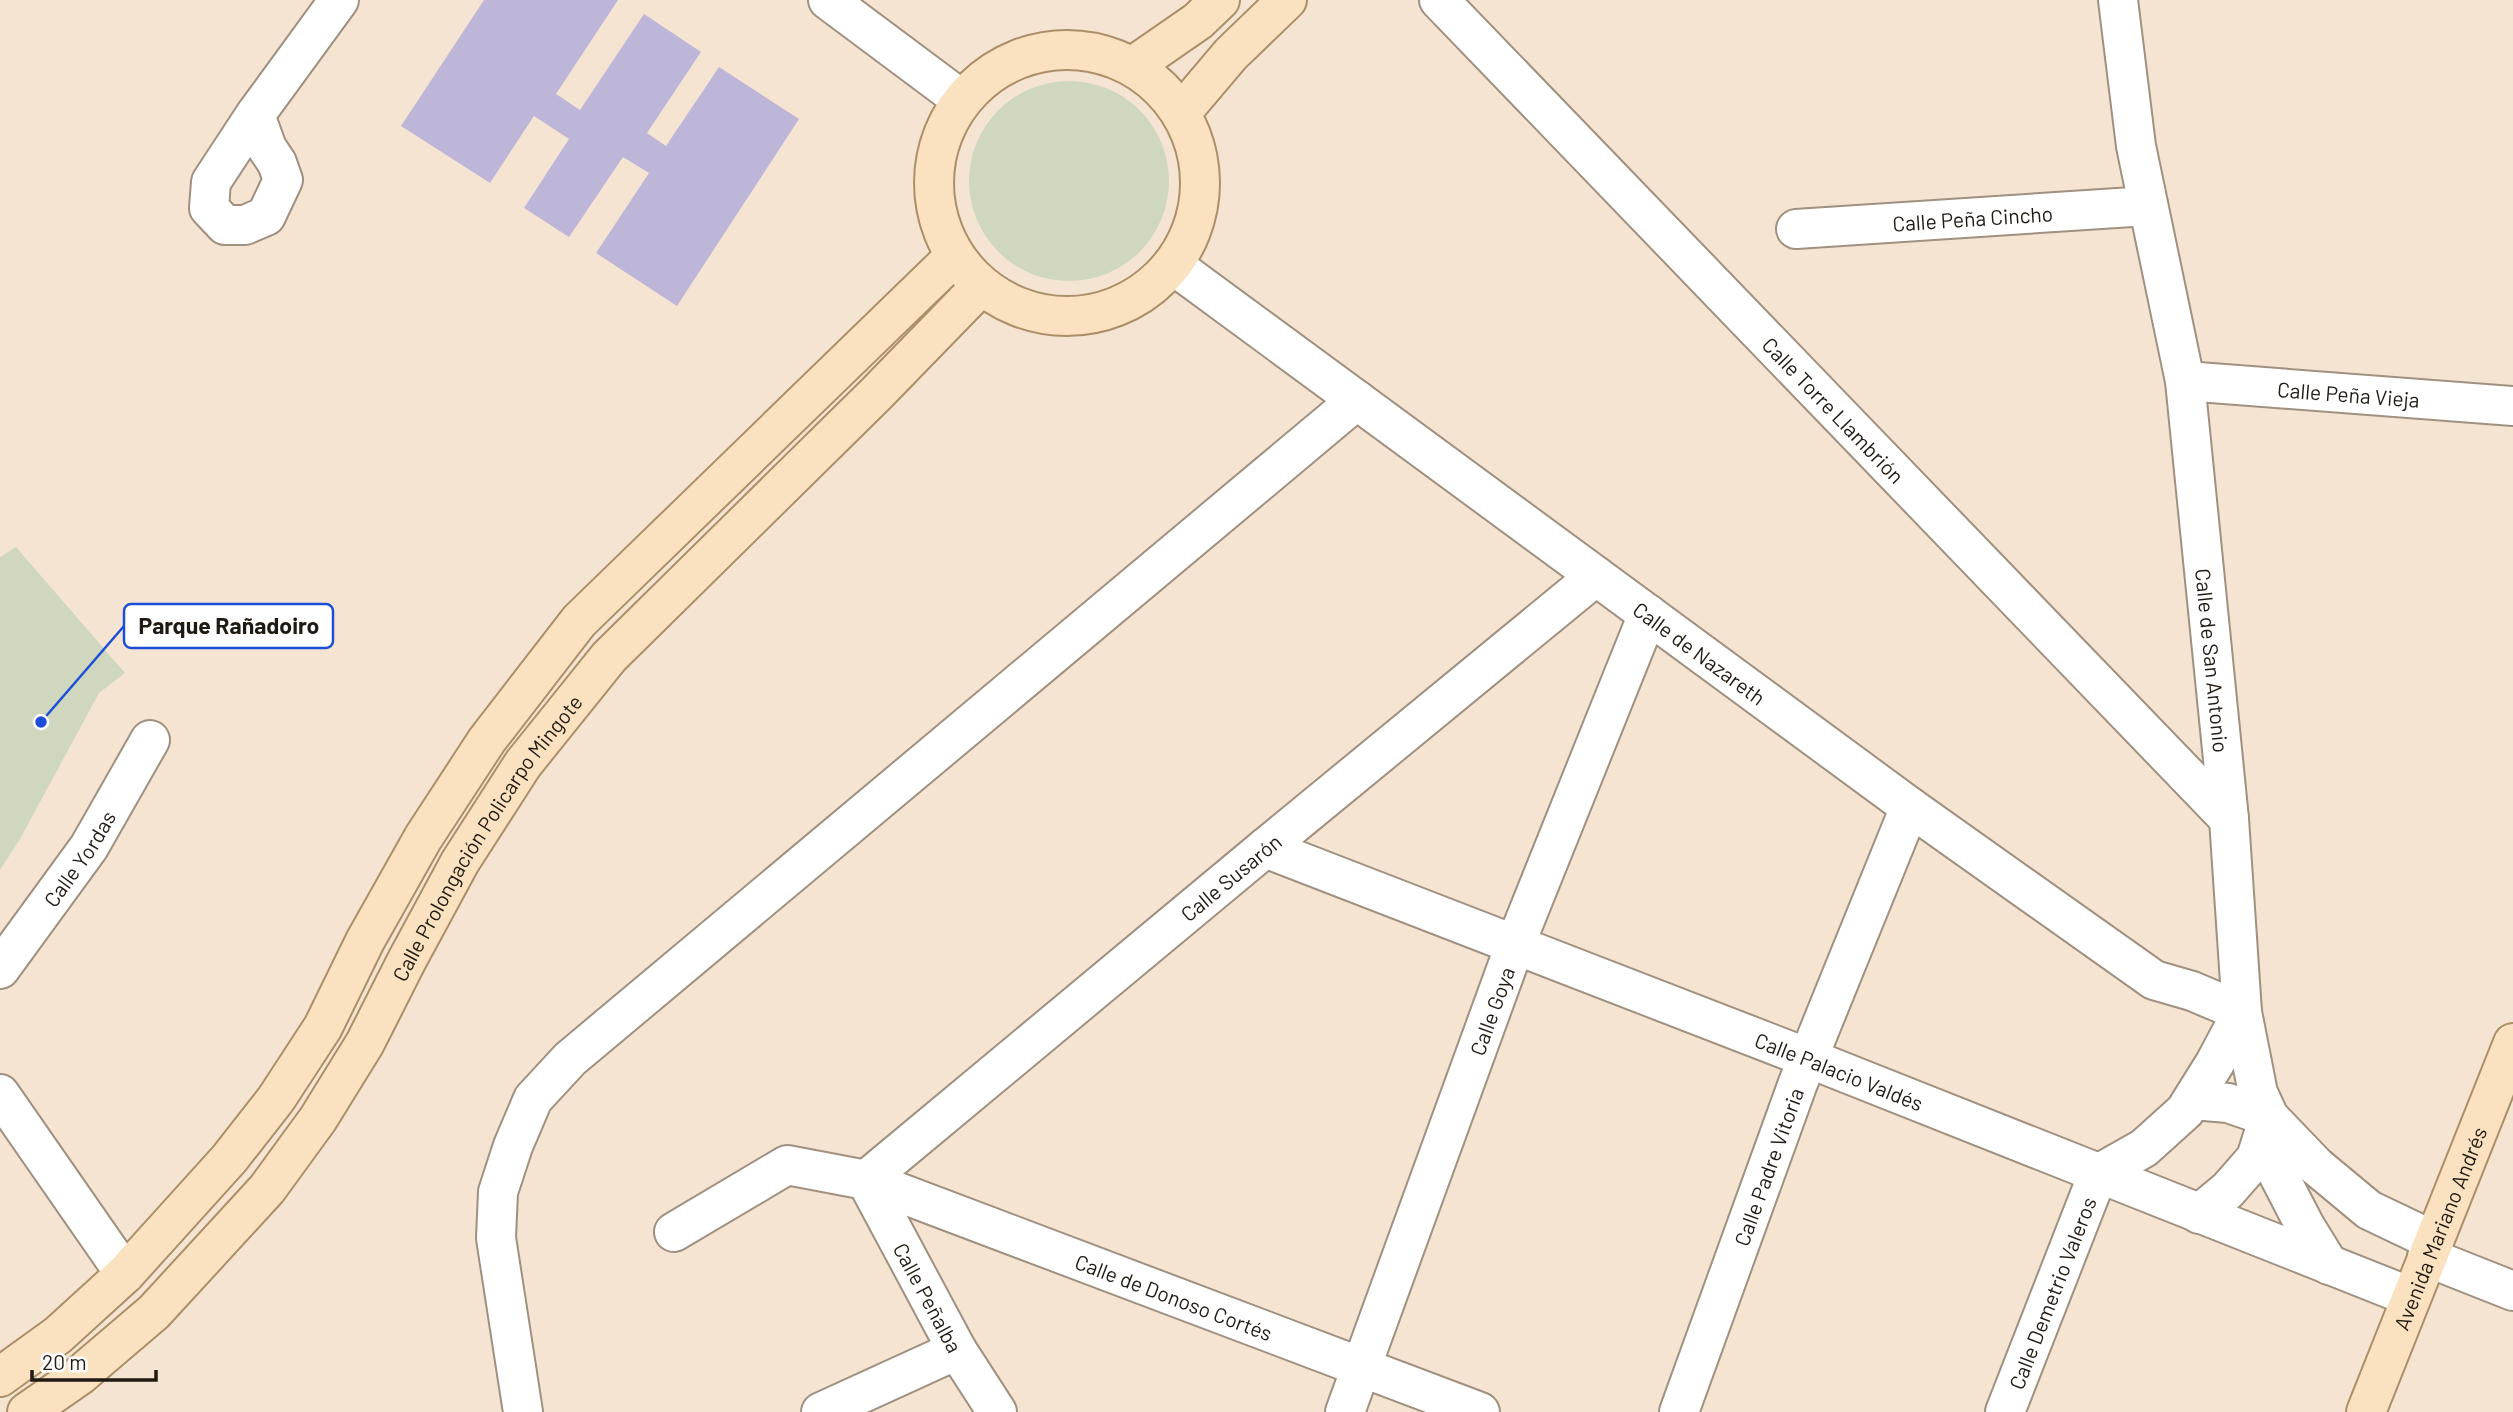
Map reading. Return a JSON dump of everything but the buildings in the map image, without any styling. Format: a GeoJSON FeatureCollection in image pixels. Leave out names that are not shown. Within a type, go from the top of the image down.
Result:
{"type":"FeatureCollection","features":[{"type":"Feature","properties":{"kind":"main road"},"geometry":{"type":"LineString","coordinates":[[1133,66],[1198,21],[1220,0]]}},
{"type":"Feature","properties":{"kind":"main road"},"geometry":{"type":"LineString","coordinates":[[1181,113],[1231,54],[1287,0]]}},
{"type":"Feature","properties":{"kind":"main road"},"geometry":{"type":"LineString","coordinates":[[1074,50],[1105,54],[1133,66],[1160,86],[1181,113],[1197,150],[1201,191],[1193,230],[1172,265],[1141,294],[1102,312],[1060,316],[1018,307],[981,286],[954,256],[940,225],[933,191],[935,157],[946,124],[962,100],[988,75],[1015,60],[1044,51],[1074,50]]}},
{"type":"Feature","properties":{"kind":"main road"},"geometry":{"type":"LineString","coordinates":[[0,1377],[58,1335],[125,1274],[229,1160],[276,1099],[323,1027],[365,941],[422,838],[488,740],[579,621],[954,256]]}},
{"type":"Feature","properties":{"kind":"main road","name":"Calle Prolongación Policarpo Mingote"},"geometry":{"type":"LineString","coordinates":[[27,1412],[79,1376],[154,1312],[267,1189],[318,1119],[365,1043],[467,851],[523,764],[609,657],[877,393],[981,286]]}},
{"type":"Feature","properties":{"kind":"main road","name":"Avenida Mariano Andrés"},"geometry":{"type":"LineString","coordinates":[[2366,1412],[2513,1043]]}},
{"type":"Feature","properties":{"kind":"street"},"geometry":{"type":"LineString","coordinates":[[255,115],[339,0]]}},
{"type":"Feature","properties":{"kind":"street"},"geometry":{"type":"LineString","coordinates":[[828,0],[962,100]]}},
{"type":"Feature","properties":{"kind":"street","name":"Calle Torre Llambrión"},"geometry":{"type":"LineString","coordinates":[[1439,0],[2229,819]]}},
{"type":"Feature","properties":{"kind":"street","name":"Calle de San Antonio"},"geometry":{"type":"LineString","coordinates":[[2118,0],[2136,146],[2185,381],[2229,819],[2242,1012],[2258,1093],[2269,1117],[2316,1166],[2369,1210],[2430,1249],[2513,1291]]}},
{"type":"Feature","properties":{"kind":"street","name":"Calle Peña Cincho"},"geometry":{"type":"LineString","coordinates":[[1796,229],[2148,206]]}},
{"type":"Feature","properties":{"kind":"street","name":"Calle de Nazareth"},"geometry":{"type":"LineString","coordinates":[[1172,265],[1910,807],[2154,981],[2192,991],[2242,1012]]}},
{"type":"Feature","properties":{"kind":"street","name":"Calle Peña Vieja"},"geometry":{"type":"LineString","coordinates":[[2185,381],[2513,406]]}},
{"type":"Feature","properties":{"kind":"street"},"geometry":{"type":"LineString","coordinates":[[523,1412],[496,1238],[498,1192],[513,1146],[533,1099],[581,1050],[1357,400]]}},
{"type":"Feature","properties":{"kind":"street","name":"Calle Susarón"},"geometry":{"type":"LineString","coordinates":[[866,1180],[1596,576]]}},
{"type":"Feature","properties":{"kind":"street","name":"Calle Goya"},"geometry":{"type":"LineString","coordinates":[[1345,1412],[1515,945],[1648,614]]}},
{"type":"Feature","properties":{"kind":"street","name":"Calle Yordas"},"geometry":{"type":"LineString","coordinates":[[0,969],[89,847],[150,740]]}},
{"type":"Feature","properties":{"kind":"street","name":"Calle Padre Vitoria"},"geometry":{"type":"LineString","coordinates":[[1679,1412],[1808,1058],[1910,807]]}},
{"type":"Feature","properties":{"kind":"street","name":"Calle Palacio Valdés"},"geometry":{"type":"LineString","coordinates":[[1265,848],[1808,1058],[2411,1297]]}},
{"type":"Feature","properties":{"kind":"street"},"geometry":{"type":"LineString","coordinates":[[2098,1174],[2144,1148],[2193,1100],[2242,1012]]}},
{"type":"Feature","properties":{"kind":"street"},"geometry":{"type":"LineString","coordinates":[[0,1094],[125,1274]]}},
{"type":"Feature","properties":{"kind":"street"},"geometry":{"type":"LineString","coordinates":[[2193,1100],[2228,1103],[2269,1117]]}},
{"type":"Feature","properties":{"kind":"street"},"geometry":{"type":"LineString","coordinates":[[2199,1214],[2228,1190],[2256,1158],[2269,1117]]}},
{"type":"Feature","properties":{"kind":"street"},"geometry":{"type":"LineString","coordinates":[[2269,1117],[2276,1170],[2329,1265]]}},
{"type":"Feature","properties":{"kind":"street","name":"Calle de Donoso Cortés"},"geometry":{"type":"LineString","coordinates":[[674,1233],[787,1165],[866,1180],[1480,1412]]}},
{"type":"Feature","properties":{"kind":"street","name":"Calle Demetrio Valeros"},"geometry":{"type":"LineString","coordinates":[[2006,1412],[2098,1174]]}},
{"type":"Feature","properties":{"kind":"street","name":"Calle Peñalba"},"geometry":{"type":"LineString","coordinates":[[866,1180],[957,1350],[997,1412]]}},
{"type":"Feature","properties":{"kind":"street"},"geometry":{"type":"LineString","coordinates":[[821,1412],[957,1350]]}},
{"type":"Feature","properties":{"kind":"green space"},"geometry":{"type":"Polygon","coordinates":[[[1069,81],[1089,83],[1107,89],[1140,110],[1161,143],[1167,161],[1167,201],[1161,219],[1140,252],[1107,273],[1089,279],[1069,281],[1049,279],[1031,273],[998,252],[977,219],[971,201],[969,181],[971,161],[977,143],[998,110],[1031,89],[1049,83],[1069,81]]]}},
{"type":"Feature","properties":{"kind":"green space"},"geometry":{"type":"Polygon","coordinates":[[[16,547],[125,673],[99,693],[20,839],[0,870],[0,557],[16,547]]]}},
{"type":"Feature","properties":{"kind":"place","name":"Parque Rañadoiro"},"geometry":{"type":"Point","coordinates":[41,722]}}]}
